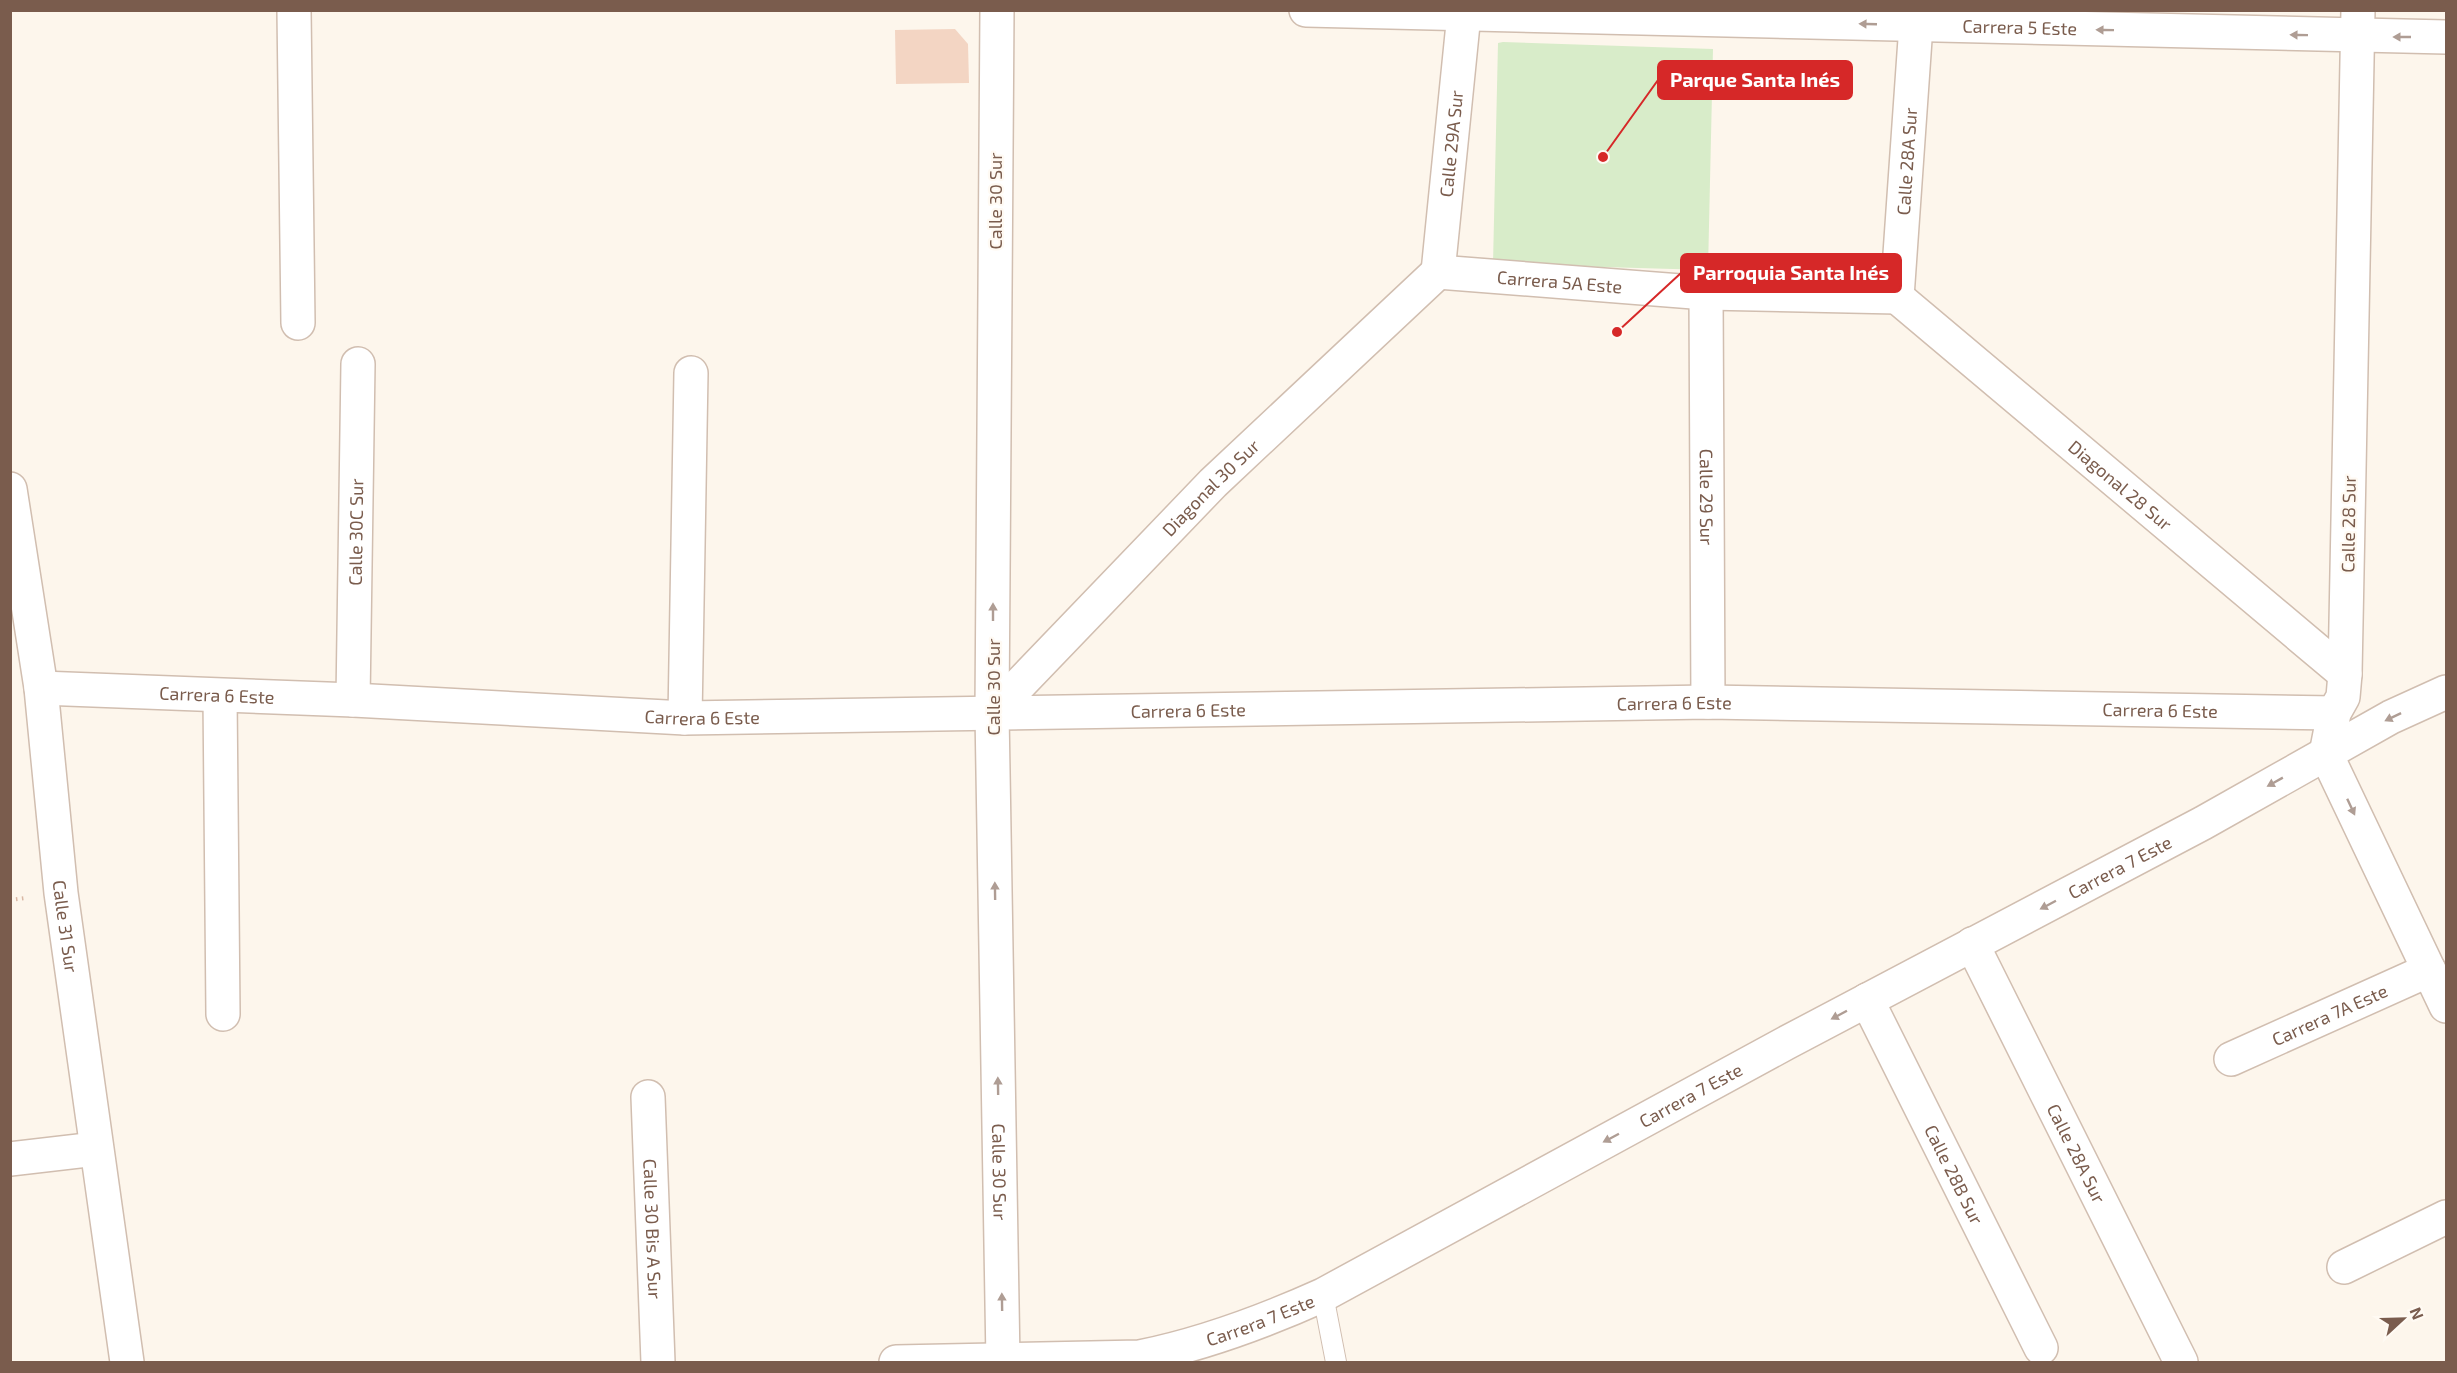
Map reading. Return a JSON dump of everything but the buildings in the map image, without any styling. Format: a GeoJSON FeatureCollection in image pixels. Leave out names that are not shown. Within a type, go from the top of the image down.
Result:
{"type":"FeatureCollection","features":[{"type":"Feature","properties":{"kind":"street"},"geometry":{"type":"LineString","coordinates":[[294,10],[298,323]]}},
{"type":"Feature","properties":{"kind":"street","name":"Calle 30 Sur"},"geometry":{"type":"LineString","coordinates":[[997,10],[992,713],[1003,1361]]}},
{"type":"Feature","properties":{"kind":"street","name":"Carrera 5 Este"},"geometry":{"type":"LineString","coordinates":[[1306,10],[1464,14],[1682,14],[1916,25],[2358,24],[2446,37]]}},
{"type":"Feature","properties":{"kind":"street","name":"Calle 29A Sur"},"geometry":{"type":"LineString","coordinates":[[1438,272],[1464,14]]}},
{"type":"Feature","properties":{"kind":"street","name":"Calle 28 Sur"},"geometry":{"type":"LineString","coordinates":[[2326,754],[2334,713],[2343,697],[2345,674],[2358,24]]}},
{"type":"Feature","properties":{"kind":"street","name":"Calle 28A Sur"},"geometry":{"type":"LineString","coordinates":[[1897,297],[1916,25]]}},
{"type":"Feature","properties":{"kind":"street","name":"Diagonal 30 Sur"},"geometry":{"type":"LineString","coordinates":[[992,713],[1213,483],[1438,272]]}},
{"type":"Feature","properties":{"kind":"street","name":"Carrera 5A Este"},"geometry":{"type":"LineString","coordinates":[[1438,272],[1706,293],[1897,297]]}},
{"type":"Feature","properties":{"kind":"street","name":"Calle 29 Sur"},"geometry":{"type":"LineString","coordinates":[[1706,293],[1708,702]]}},
{"type":"Feature","properties":{"kind":"street","name":"Diagonal 28 Sur"},"geometry":{"type":"LineString","coordinates":[[1897,297],[2345,674]]}},
{"type":"Feature","properties":{"kind":"street","name":"Calle 30C Sur"},"geometry":{"type":"LineString","coordinates":[[353,700],[358,364]]}},
{"type":"Feature","properties":{"kind":"street"},"geometry":{"type":"LineString","coordinates":[[685,718],[691,374]]}},
{"type":"Feature","properties":{"kind":"street","name":"Calle 31 Sur"},"geometry":{"type":"LineString","coordinates":[[10,489],[24,657],[41,688],[61,893],[127,1362]]}},
{"type":"Feature","properties":{"kind":"street","name":"Carrera 6 Este"},"geometry":{"type":"LineString","coordinates":[[41,688],[353,700],[685,718],[1708,702],[2334,713]]}},
{"type":"Feature","properties":{"kind":"street","name":"Carrera 7 Este"},"geometry":{"type":"LineString","coordinates":[[896,1362],[1140,1357],[1218,1338],[1279,1315],[1323,1295],[1867,1000],[2203,823],[2391,717],[2446,693]]}},
{"type":"Feature","properties":{"kind":"street"},"geometry":{"type":"LineString","coordinates":[[220,696],[223,1014]]}},
{"type":"Feature","properties":{"kind":"street"},"geometry":{"type":"LineString","coordinates":[[2326,754],[2446,1006]]}},
{"type":"Feature","properties":{"kind":"street","name":"Calle 28A Sur"},"geometry":{"type":"LineString","coordinates":[[1972,944],[2181,1362]]}},
{"type":"Feature","properties":{"kind":"street","name":"Carrera 7A Este"},"geometry":{"type":"LineString","coordinates":[[2231,1059],[2429,970]]}},
{"type":"Feature","properties":{"kind":"street","name":"Calle 28B Sur"},"geometry":{"type":"LineString","coordinates":[[1867,1000],[2041,1347]]}},
{"type":"Feature","properties":{"kind":"street","name":"Calle 30 Bis A Sur"},"geometry":{"type":"LineString","coordinates":[[648,1097],[658,1362]]}},
{"type":"Feature","properties":{"kind":"street"},"geometry":{"type":"LineString","coordinates":[[10,1159],[96,1149]]}},
{"type":"Feature","properties":{"kind":"street"},"geometry":{"type":"LineString","coordinates":[[2344,1267],[2446,1217]]}},
{"type":"Feature","properties":{"kind":"lane"},"geometry":{"type":"LineString","coordinates":[[1323,1295],[1336,1362]]}},
{"type":"Feature","properties":{"kind":"green space"},"geometry":{"type":"Polygon","coordinates":[[[1498,43],[1713,49],[1708,270],[1493,264],[1498,43]]]}},
{"type":"Feature","properties":{"kind":"place","name":"Parque Santa Inés"},"geometry":{"type":"Point","coordinates":[1603,157]}},
{"type":"Feature","properties":{"kind":"place","name":"Parroquia Santa Inés"},"geometry":{"type":"Point","coordinates":[1617,332]}}]}
